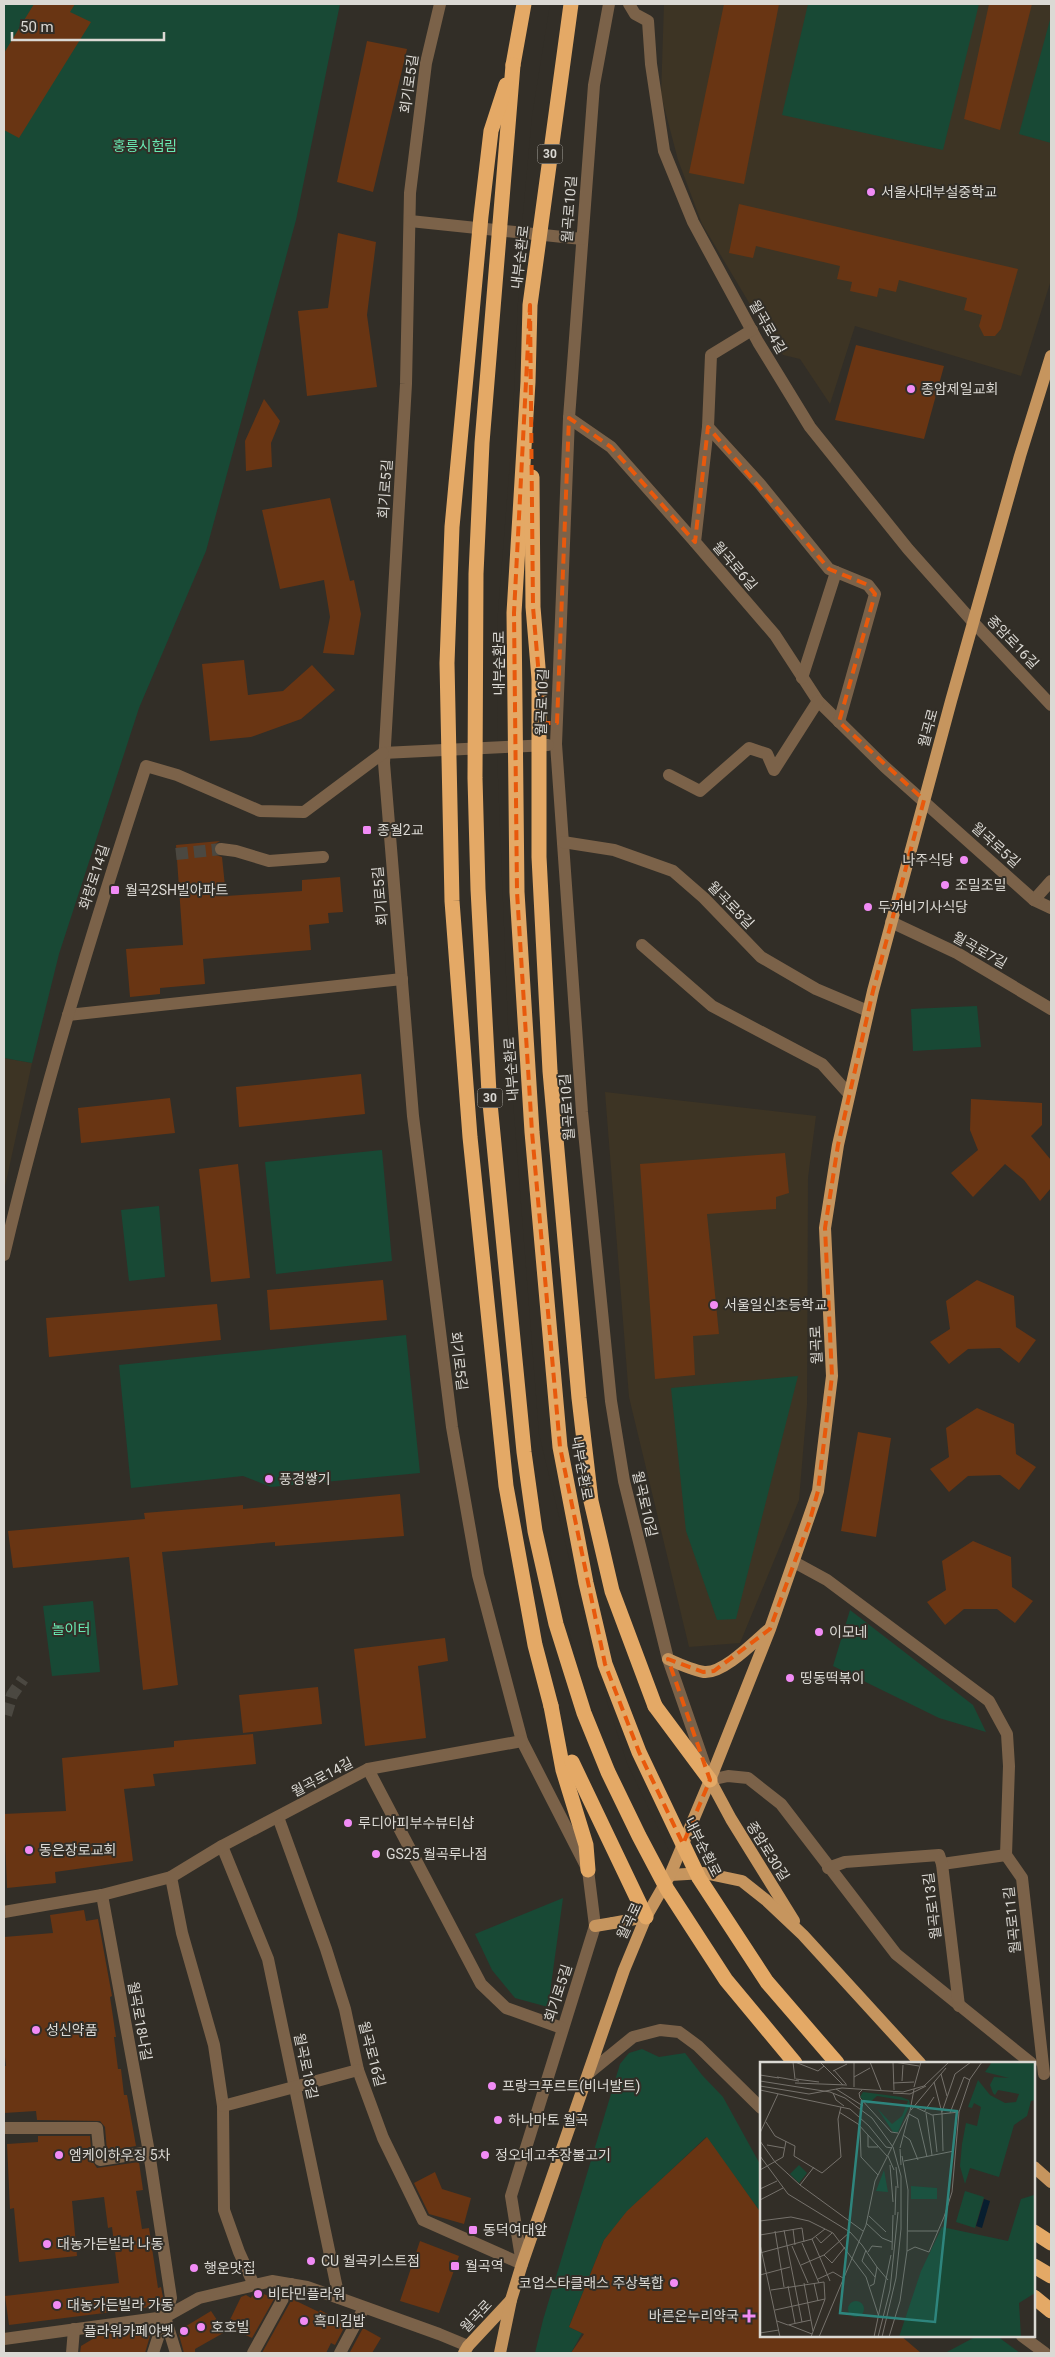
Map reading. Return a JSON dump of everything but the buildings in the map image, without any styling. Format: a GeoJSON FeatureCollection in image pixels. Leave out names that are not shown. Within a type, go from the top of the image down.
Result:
{"type":"FeatureCollection","features":[{"type":"Feature","properties":{"kind":"highway","name":"내부순환로"},"geometry":{"type":"LineString","coordinates":[[524,4],[513,65],[482,444],[476,574],[475,778],[478,889],[489,1093],[527,1472],[535,1531],[556,1624],[584,1713],[608,1772],[648,1854],[700,1940],[726,1980],[794,2062]]}},
{"type":"Feature","properties":{"kind":"highway","name":"내부순환로"},"geometry":{"type":"LineString","coordinates":[[571,4],[530,305],[528,382],[514,613],[517,892],[532,1132],[560,1447],[586,1582],[606,1664],[638,1752],[699,1878],[767,1982],[836,2062]]}},
{"type":"Feature","properties":{"kind":"highway"},"geometry":{"type":"LineString","coordinates":[[513,65],[491,131],[452,528],[447,663],[452,901],[470,1137],[506,1486],[535,1645],[551,1706],[563,1770],[586,1845],[588,1870]]}},
{"type":"Feature","properties":{"kind":"highway"},"geometry":{"type":"LineString","coordinates":[[530,305],[533,607],[539,678],[539,857],[550,1071],[579,1398],[591,1501],[612,1591],[654,1706],[710,1780]]}},
{"type":"Feature","properties":{"kind":"highway"},"geometry":{"type":"LineString","coordinates":[[551,1706],[572,1762],[646,1917]]}},
{"type":"Feature","properties":{"kind":"highway"},"geometry":{"type":"LineString","coordinates":[[1035,2233],[1051,2243]]}},
{"type":"Feature","properties":{"kind":"highway"},"geometry":{"type":"LineString","coordinates":[[1035,2267],[1051,2276]]}},
{"type":"Feature","properties":{"kind":"highway"},"geometry":{"type":"LineString","coordinates":[[1035,2298],[1051,2311]]}},
{"type":"Feature","properties":{"kind":"main road","name":"월곡로"},"geometry":{"type":"LineString","coordinates":[[500,2353],[511,2300],[522,2264],[631,1953],[646,1917],[670,1875],[710,1780],[770,1629],[818,1492],[831,1386],[825,1228],[838,1145],[868,1012],[891,922],[1020,456],[1049,375],[1051,356]]}},
{"type":"Feature","properties":{"kind":"main road"},"geometry":{"type":"LineString","coordinates":[[668,1659],[703,1672],[714,1671],[724,1666],[770,1629]]}},
{"type":"Feature","properties":{"kind":"main road","name":"종암로30길"},"geometry":{"type":"LineString","coordinates":[[710,1780],[731,1819],[803,1935]]}},
{"type":"Feature","properties":{"kind":"main road","name":"종암로30길"},"geometry":{"type":"LineString","coordinates":[[670,1875],[704,1873],[742,1881],[766,1900],[803,1935],[919,2062]]}},
{"type":"Feature","properties":{"kind":"main road"},"geometry":{"type":"LineString","coordinates":[[595,1926],[646,1917]]}},
{"type":"Feature","properties":{"kind":"main road"},"geometry":{"type":"LineString","coordinates":[[1035,2168],[1051,2182]]}},
{"type":"Feature","properties":{"kind":"main road","name":"월곡로"},"geometry":{"type":"LineString","coordinates":[[466,2350],[511,2300]]}},
{"type":"Feature","properties":{"kind":"street","name":"회기로5길"},"geometry":{"type":"LineString","coordinates":[[440,4],[426,63],[410,193],[406,384],[383,753],[413,1116],[452,1427],[478,1576],[522,1741],[588,1870],[595,1926],[511,2196],[522,2264]]}},
{"type":"Feature","properties":{"kind":"street","name":"월곡로10길"},"geometry":{"type":"LineString","coordinates":[[609,4],[594,85],[569,418],[556,744],[582,1112],[611,1401],[624,1481],[668,1659],[710,1780]]}},
{"type":"Feature","properties":{"kind":"street","name":"월곡로4길"},"geometry":{"type":"LineString","coordinates":[[629,4],[635,14],[648,21],[651,64],[664,151],[693,222],[752,330],[810,427],[908,548],[973,622]]}},
{"type":"Feature","properties":{"kind":"street"},"geometry":{"type":"LineString","coordinates":[[410,221],[582,239]]}},
{"type":"Feature","properties":{"kind":"street","name":"월곡로6길"},"geometry":{"type":"LineString","coordinates":[[752,330],[711,355],[708,428],[695,542],[775,635],[818,701],[885,767],[924,800]]}},
{"type":"Feature","properties":{"kind":"street"},"geometry":{"type":"LineString","coordinates":[[569,418],[611,447],[695,542]]}},
{"type":"Feature","properties":{"kind":"street"},"geometry":{"type":"LineString","coordinates":[[708,428],[760,484],[829,569],[868,585],[875,594],[839,722]]}},
{"type":"Feature","properties":{"kind":"street"},"geometry":{"type":"LineString","coordinates":[[802,678],[836,572]]}},
{"type":"Feature","properties":{"kind":"street","name":"종암로16길"},"geometry":{"type":"LineString","coordinates":[[973,622],[1051,705]]}},
{"type":"Feature","properties":{"kind":"street"},"geometry":{"type":"LineString","coordinates":[[669,775],[700,791],[749,748],[767,754],[774,770],[818,701]]}},
{"type":"Feature","properties":{"kind":"street"},"geometry":{"type":"LineString","coordinates":[[383,753],[556,744]]}},
{"type":"Feature","properties":{"kind":"street","name":"화랑로14길"},"geometry":{"type":"LineString","coordinates":[[4,1255],[22,1178],[68,1015],[96,920],[146,766],[177,775],[260,811],[304,812],[383,753]]}},
{"type":"Feature","properties":{"kind":"street","name":"월곡로5길"},"geometry":{"type":"LineString","coordinates":[[924,800],[1034,900],[1051,908]]}},
{"type":"Feature","properties":{"kind":"street","name":"월곡로8길"},"geometry":{"type":"LineString","coordinates":[[564,842],[614,850],[673,871],[704,898],[761,957],[816,989],[868,1012]]}},
{"type":"Feature","properties":{"kind":"street"},"geometry":{"type":"LineString","coordinates":[[221,849],[236,851],[269,861],[323,857]]}},
{"type":"Feature","properties":{"kind":"street"},"geometry":{"type":"LineString","coordinates":[[1034,900],[1051,881]]}},
{"type":"Feature","properties":{"kind":"street","name":"월곡로7길"},"geometry":{"type":"LineString","coordinates":[[891,922],[957,953],[1051,1009]]}},
{"type":"Feature","properties":{"kind":"street"},"geometry":{"type":"LineString","coordinates":[[642,944],[712,1006],[822,1064],[849,1094]]}},
{"type":"Feature","properties":{"kind":"street"},"geometry":{"type":"LineString","coordinates":[[68,1015],[402,979]]}},
{"type":"Feature","properties":{"kind":"street"},"geometry":{"type":"LineString","coordinates":[[794,1562],[827,1580],[989,1701],[1007,1734],[1009,1766],[1006,1855],[942,1864]]}},
{"type":"Feature","properties":{"kind":"street"},"geometry":{"type":"LineString","coordinates":[[368,1769],[522,1741]]}},
{"type":"Feature","properties":{"kind":"street","name":"월곡로14길"},"geometry":{"type":"LineString","coordinates":[[4,1912],[102,1895],[171,1877],[222,1846],[368,1769],[481,1984],[506,2008],[562,2028]]}},
{"type":"Feature","properties":{"kind":"street"},"geometry":{"type":"LineString","coordinates":[[710,1780],[728,1776],[748,1778],[781,1804],[828,1868],[896,1954],[1029,2062]]}},
{"type":"Feature","properties":{"kind":"street","name":"월곡로16길"},"geometry":{"type":"LineString","coordinates":[[278,1817],[326,1949],[345,2009],[358,2070],[383,2138],[422,2220],[522,2264]]}},
{"type":"Feature","properties":{"kind":"street","name":"월곡로18길"},"geometry":{"type":"LineString","coordinates":[[222,1846],[268,1959],[339,2298]]}},
{"type":"Feature","properties":{"kind":"street","name":"월곡로13길"},"geometry":{"type":"LineString","coordinates":[[828,1868],[845,1862],[939,1855],[942,1864],[959,2006]]}},
{"type":"Feature","properties":{"kind":"street","name":"월곡로11길"},"geometry":{"type":"LineString","coordinates":[[1006,1855],[1022,1878],[1048,2076]]}},
{"type":"Feature","properties":{"kind":"street"},"geometry":{"type":"LineString","coordinates":[[171,1877],[182,1934],[214,2045],[223,2106],[224,2210],[239,2252],[254,2285]]}},
{"type":"Feature","properties":{"kind":"street","name":"월곡로18나길"},"geometry":{"type":"LineString","coordinates":[[102,1895],[149,2152],[171,2298],[153,2353]]}},
{"type":"Feature","properties":{"kind":"street"},"geometry":{"type":"LineString","coordinates":[[590,2072],[633,2037],[660,2030],[679,2032],[698,2046],[760,2107]]}},
{"type":"Feature","properties":{"kind":"street"},"geometry":{"type":"LineString","coordinates":[[1035,2066],[1048,2076]]}},
{"type":"Feature","properties":{"kind":"street"},"geometry":{"type":"LineString","coordinates":[[223,2106],[358,2070]]}},
{"type":"Feature","properties":{"kind":"street"},"geometry":{"type":"LineString","coordinates":[[4,2128],[97,2128],[100,2160],[149,2152]]}},
{"type":"Feature","properties":{"kind":"street"},"geometry":{"type":"LineString","coordinates":[[4,2338],[165,2317],[199,2298],[272,2281],[291,2284],[339,2298],[439,2334],[466,2350]]}},
{"type":"Feature","properties":{"kind":"street"},"geometry":{"type":"LineString","coordinates":[[254,2353],[291,2284]]}},
{"type":"Feature","properties":{"kind":"street"},"geometry":{"type":"LineString","coordinates":[[340,2353],[364,2308]]}},
{"type":"Feature","properties":{"kind":"street"},"geometry":{"type":"LineString","coordinates":[[165,2317],[176,2353]]}},
{"type":"Feature","properties":{"kind":"street"},"geometry":{"type":"LineString","coordinates":[[72,2353],[74,2329]]}},
{"type":"Feature","properties":{"kind":"street"},"geometry":{"type":"LineString","coordinates":[[1023,2337],[1045,2353]]}},
{"type":"Feature","properties":{"kind":"highlighted area"},"geometry":{"type":"Polygon","coordinates":[[[530,305],[533,607],[543,723],[557,723],[569,418],[611,447],[695,542],[708,427],[829,569],[868,585],[875,594],[839,722],[924,800],[873,991],[838,1145],[825,1228],[832,1376],[818,1491],[810,1520],[770,1629],[714,1671],[703,1672],[668,1659],[710,1780],[683,1844],[639,1752],[605,1664],[560,1447],[532,1132],[517,892],[514,613],[530,305]]]}},
{"type":"Feature","properties":{"kind":"shaded area","name":"서울사대부설중학교"},"geometry":{"type":"Polygon","coordinates":[[[664,4],[1051,4],[1051,280],[1021,376],[855,326],[830,404],[800,359],[783,355],[766,331],[702,224],[678,160],[661,95],[664,4]]]}},
{"type":"Feature","properties":{"kind":"shaded area"},"geometry":{"type":"Polygon","coordinates":[[[4,1058],[32,1063],[4,1191],[4,1058]]]}},
{"type":"Feature","properties":{"kind":"shaded area","name":"서울일신초등학교"},"geometry":{"type":"Polygon","coordinates":[[[605,1092],[816,1116],[808,1178],[807,1405],[799,1500],[740,1643],[689,1647],[629,1397],[605,1092]]]}},
{"type":"Feature","properties":{"kind":"green space","name":"홍릉시험림"},"geometry":{"type":"Polygon","coordinates":[[[4,4],[340,4],[296,220],[206,551],[139,708],[59,954],[32,1063],[4,1058],[4,4]]]}},
{"type":"Feature","properties":{"kind":"green space"},"geometry":{"type":"Polygon","coordinates":[[[808,4],[979,4],[943,150],[782,115],[808,4]]]}},
{"type":"Feature","properties":{"kind":"green space"},"geometry":{"type":"Polygon","coordinates":[[[1051,16],[1051,143],[1019,134],[1051,16]]]}},
{"type":"Feature","properties":{"kind":"green space"},"geometry":{"type":"Polygon","coordinates":[[[977,1006],[981,1047],[913,1051],[911,1009],[977,1006]]]}},
{"type":"Feature","properties":{"kind":"green space"},"geometry":{"type":"Polygon","coordinates":[[[382,1150],[392,1261],[276,1274],[265,1162],[382,1150]]]}},
{"type":"Feature","properties":{"kind":"green space"},"geometry":{"type":"Polygon","coordinates":[[[159,1206],[165,1277],[129,1281],[121,1210],[159,1206]]]}},
{"type":"Feature","properties":{"kind":"green space"},"geometry":{"type":"Polygon","coordinates":[[[406,1335],[420,1473],[271,1487],[243,1476],[131,1488],[119,1365],[406,1335]]]}},
{"type":"Feature","properties":{"kind":"green space"},"geometry":{"type":"Polygon","coordinates":[[[798,1376],[736,1619],[717,1620],[686,1531],[671,1388],[798,1376]]]}},
{"type":"Feature","properties":{"kind":"green space","name":"놀이터"},"geometry":{"type":"Polygon","coordinates":[[[93,1601],[100,1672],[52,1676],[43,1606],[93,1601]]]}},
{"type":"Feature","properties":{"kind":"green space"},"geometry":{"type":"Polygon","coordinates":[[[850,1610],[973,1705],[986,1732],[939,1718],[833,1666],[850,1610]]]}},
{"type":"Feature","properties":{"kind":"green space"},"geometry":{"type":"Polygon","coordinates":[[[563,1898],[548,2007],[515,1998],[492,1970],[475,1934],[563,1898]]]}},
{"type":"Feature","properties":{"kind":"green space"},"geometry":{"type":"Polygon","coordinates":[[[642,2049],[659,2057],[685,2053],[702,2075],[723,2097],[760,2164],[760,2212],[706,2137],[628,2211],[604,2240],[569,2327],[582,2333],[571,2353],[535,2353],[543,2320],[620,2064],[629,2053],[642,2049]]]}},
{"type":"Feature","properties":{"kind":"green space"},"geometry":{"type":"Polygon","coordinates":[[[975,2337],[998,2337],[1020,2353],[945,2353],[975,2337]]]}},
{"type":"Feature","properties":{"kind":"pier"},"geometry":{"type":"Polygon","coordinates":[[[530,4],[550,4],[532,116],[521,235],[512,437],[498,612],[497,754],[509,1050],[539,1434],[595,1665],[627,1763],[667,1847],[731,1946],[769,1995],[828,2062],[802,2062],[751,2002],[713,1950],[651,1855],[613,1771],[579,1671],[553,1565],[526,1436],[491,1050],[479,751],[481,612],[488,435],[514,113],[530,4]]]}},
{"type":"Feature","properties":{"kind":"pier"},"geometry":{"type":"Polygon","coordinates":[[[1035,2244],[1051,2252],[1051,2270],[1035,2261],[1035,2244]]]}},
{"type":"Feature","properties":{"kind":"tunnel"},"geometry":{"type":"LineString","coordinates":[[176,854],[221,849]]}},
{"type":"Feature","properties":{"kind":"tunnel"},"geometry":{"type":"LineString","coordinates":[[6,1715],[12,1695],[23,1679]]}},
{"type":"Feature","properties":{"kind":"place","name":"서울사대부설중학교"},"geometry":{"type":"Point","coordinates":[871,192]}},
{"type":"Feature","properties":{"kind":"place","name":"종암제일교회"},"geometry":{"type":"Point","coordinates":[911,389]}},
{"type":"Feature","properties":{"kind":"place","name":"종월2교"},"geometry":{"type":"Point","coordinates":[367,830]}},
{"type":"Feature","properties":{"kind":"place","name":"나주식당"},"geometry":{"type":"Point","coordinates":[964,860]}},
{"type":"Feature","properties":{"kind":"place","name":"조밀조밀"},"geometry":{"type":"Point","coordinates":[945,885]}},
{"type":"Feature","properties":{"kind":"place","name":"월곡2SH빌아파트"},"geometry":{"type":"Point","coordinates":[115,890]}},
{"type":"Feature","properties":{"kind":"place","name":"두꺼비기사식당"},"geometry":{"type":"Point","coordinates":[868,907]}},
{"type":"Feature","properties":{"kind":"place","name":"서울일신초등학교"},"geometry":{"type":"Point","coordinates":[714,1305]}},
{"type":"Feature","properties":{"kind":"place","name":"풍경쌓기"},"geometry":{"type":"Point","coordinates":[269,1479]}},
{"type":"Feature","properties":{"kind":"place","name":"이모네"},"geometry":{"type":"Point","coordinates":[819,1632]}},
{"type":"Feature","properties":{"kind":"place","name":"띵동떡볶이"},"geometry":{"type":"Point","coordinates":[790,1678]}},
{"type":"Feature","properties":{"kind":"place","name":"루디아피부수뷰티샵"},"geometry":{"type":"Point","coordinates":[348,1823]}},
{"type":"Feature","properties":{"kind":"place","name":"동은장로교회"},"geometry":{"type":"Point","coordinates":[29,1850]}},
{"type":"Feature","properties":{"kind":"place","name":"GS25 월곡루나점"},"geometry":{"type":"Point","coordinates":[376,1854]}},
{"type":"Feature","properties":{"kind":"place","name":"성신약품"},"geometry":{"type":"Point","coordinates":[36,2030]}},
{"type":"Feature","properties":{"kind":"place","name":"프랑크푸르트(비너발트)"},"geometry":{"type":"Point","coordinates":[492,2086]}},
{"type":"Feature","properties":{"kind":"place","name":"하나마토 월곡"},"geometry":{"type":"Point","coordinates":[498,2120]}},
{"type":"Feature","properties":{"kind":"place","name":"엠케이하우징 5차"},"geometry":{"type":"Point","coordinates":[59,2155]}},
{"type":"Feature","properties":{"kind":"place","name":"정오네고추장불고기"},"geometry":{"type":"Point","coordinates":[485,2155]}},
{"type":"Feature","properties":{"kind":"place","name":"동덕여대앞"},"geometry":{"type":"Point","coordinates":[473,2230]}},
{"type":"Feature","properties":{"kind":"place","name":"대농가든빌라 나동"},"geometry":{"type":"Point","coordinates":[47,2244]}},
{"type":"Feature","properties":{"kind":"place","name":"CU 월곡키스트점"},"geometry":{"type":"Point","coordinates":[311,2261]}},
{"type":"Feature","properties":{"kind":"place","name":"월곡역"},"geometry":{"type":"Point","coordinates":[455,2266]}},
{"type":"Feature","properties":{"kind":"place","name":"행운맛집"},"geometry":{"type":"Point","coordinates":[194,2268]}},
{"type":"Feature","properties":{"kind":"place","name":"코업스타클래스 주상복합"},"geometry":{"type":"Point","coordinates":[674,2283]}},
{"type":"Feature","properties":{"kind":"place","name":"비타민플라워"},"geometry":{"type":"Point","coordinates":[258,2294]}},
{"type":"Feature","properties":{"kind":"place","name":"대농가든빌라 가동"},"geometry":{"type":"Point","coordinates":[57,2305]}},
{"type":"Feature","properties":{"kind":"place","name":"바른온누리약국"},"geometry":{"type":"Point","coordinates":[749,2316]}},
{"type":"Feature","properties":{"kind":"place","name":"흑미김밥"},"geometry":{"type":"Point","coordinates":[304,2321]}},
{"type":"Feature","properties":{"kind":"place","name":"호호빌"},"geometry":{"type":"Point","coordinates":[201,2327]}},
{"type":"Feature","properties":{"kind":"place","name":"플라워카페야벳"},"geometry":{"type":"Point","coordinates":[184,2331]}}]}
